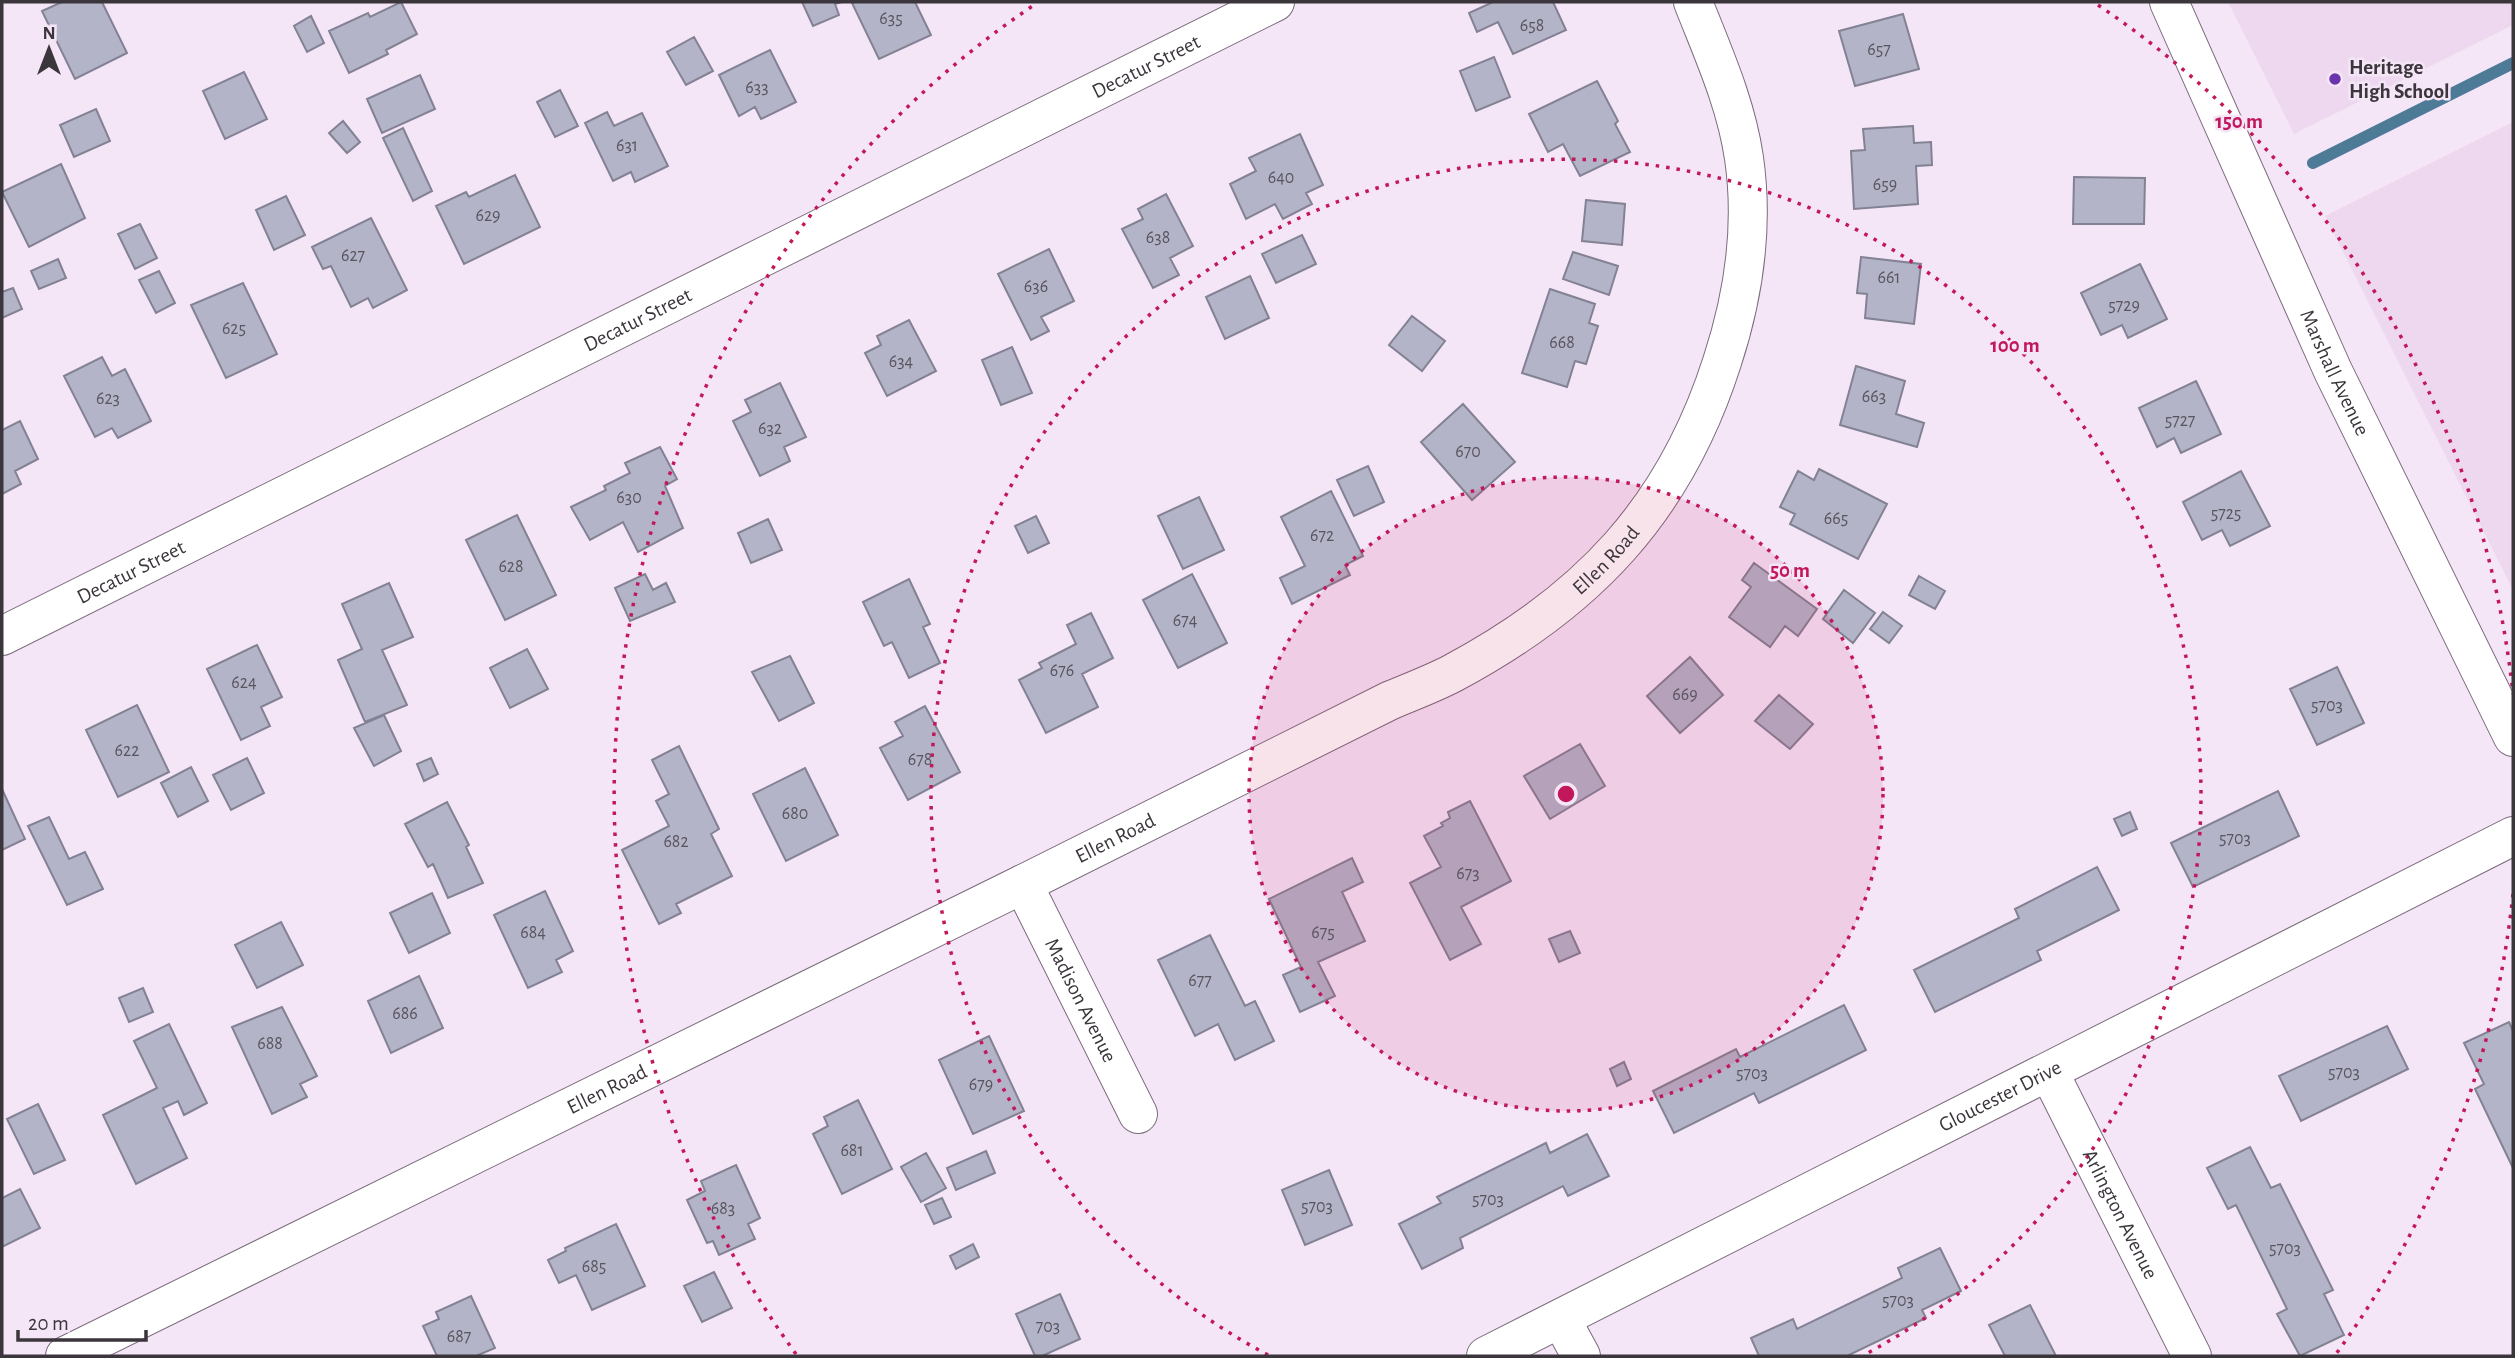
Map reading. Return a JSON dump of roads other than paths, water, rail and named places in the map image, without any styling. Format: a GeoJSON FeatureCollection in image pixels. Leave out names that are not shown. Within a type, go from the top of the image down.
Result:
{"type":"FeatureCollection","features":[{"type":"Feature","properties":{"kind":"street","name":"Decatur Street"},"geometry":{"type":"LineString","coordinates":[[2,636],[1275,2]]}},
{"type":"Feature","properties":{"kind":"street","name":"Ellen Road"},"geometry":{"type":"LineString","coordinates":[[65,1356],[1390,701],[1450,674],[1508,641],[1562,602],[1627,541],[1660,498],[1687,451],[1710,401],[1734,327],[1742,285],[1748,210],[1744,157],[1725,82],[1693,2]]}},
{"type":"Feature","properties":{"kind":"street","name":"Marshall Avenue"},"geometry":{"type":"LineString","coordinates":[[2169,2],[2333,371],[2513,737]]}},
{"type":"Feature","properties":{"kind":"street","name":"Gloucester Drive"},"geometry":{"type":"LineString","coordinates":[[1486,1356],[2513,836]]}},
{"type":"Feature","properties":{"kind":"street","name":"Madison Avenue"},"geometry":{"type":"LineString","coordinates":[[1023,884],[1138,1114]]}},
{"type":"Feature","properties":{"kind":"street","name":"Arlington Avenue"},"geometry":{"type":"LineString","coordinates":[[2049,1072],[2192,1356]]}},
{"type":"Feature","properties":{"kind":"street"},"geometry":{"type":"LineString","coordinates":[[1561,1319],[1581,1356]]}},
{"type":"Feature","properties":{"kind":"waterway"},"geometry":{"type":"LineString","coordinates":[[2313,163],[2513,63]]}},
{"type":"Feature","properties":{"kind":"place","name":"Heritage High School"},"geometry":{"type":"Point","coordinates":[2335,79]}}]}
